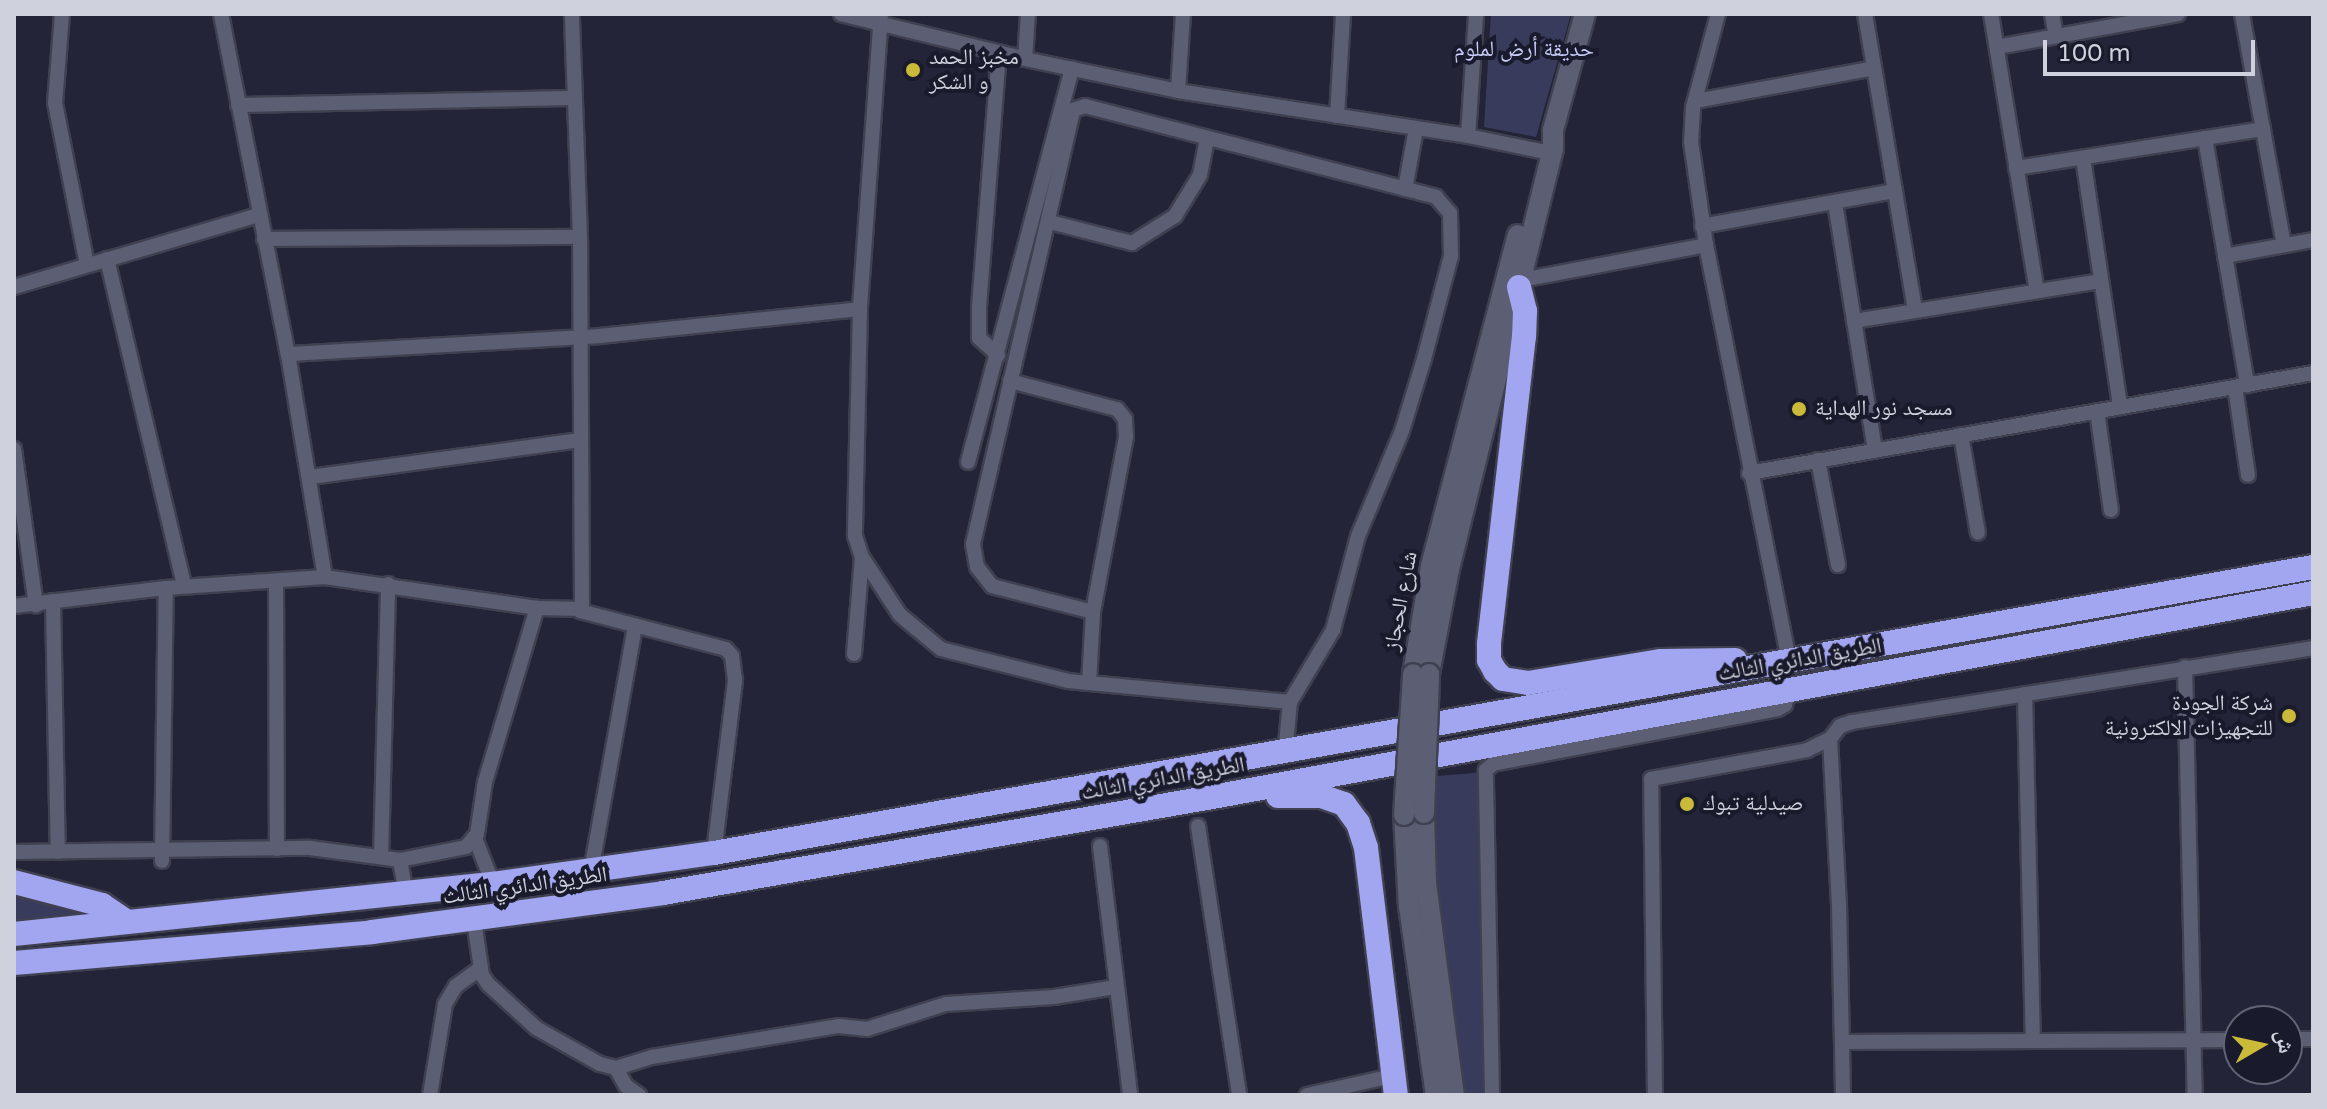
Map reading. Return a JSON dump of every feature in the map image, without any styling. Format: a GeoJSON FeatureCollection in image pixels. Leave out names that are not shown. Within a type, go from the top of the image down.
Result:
{"type":"FeatureCollection","features":[{"type":"Feature","properties":{"kind":"highway"},"geometry":{"type":"LineString","coordinates":[[1520,283],[1525,311],[1524,336],[1489,644],[1489,660],[1495,671],[1503,679],[1528,683],[1661,661],[1733,659],[1781,663]]}},
{"type":"Feature","properties":{"kind":"highway","name":"الطريق الدائري الثالث"},"geometry":{"type":"LineString","coordinates":[[14,934],[493,884],[714,853],[1285,754],[2313,567]]}},
{"type":"Feature","properties":{"kind":"highway","name":"الطريق الدائري الثالث"},"geometry":{"type":"LineString","coordinates":[[14,963],[474,921],[663,893],[1218,796],[2313,593]]}},
{"type":"Feature","properties":{"kind":"highway"},"geometry":{"type":"LineString","coordinates":[[1218,796],[1321,796],[1344,804],[1358,823],[1366,848],[1394,1085]]}},
{"type":"Feature","properties":{"kind":"highway"},"geometry":{"type":"LineString","coordinates":[[14,882],[102,905],[127,922]]}},
{"type":"Feature","properties":{"kind":"main road","name":"شارع الحجاز"},"geometry":{"type":"LineString","coordinates":[[1436,1095],[1409,906],[1421,674],[1431,566],[1541,151],[1553,130],[1585,14]]}},
{"type":"Feature","properties":{"kind":"main road","name":"شارع الحجاز"},"geometry":{"type":"LineString","coordinates":[[1421,674],[1553,149],[1553,130]]}},
{"type":"Feature","properties":{"kind":"main road","name":"شارع الحجاز"},"geometry":{"type":"LineString","coordinates":[[1414,814],[1454,1095]]}},
{"type":"Feature","properties":{"kind":"street"},"geometry":{"type":"LineString","coordinates":[[62,14],[55,103],[87,264]]}},
{"type":"Feature","properties":{"kind":"street"},"geometry":{"type":"LineString","coordinates":[[221,14],[258,215],[288,354],[325,577]]}},
{"type":"Feature","properties":{"kind":"street"},"geometry":{"type":"LineString","coordinates":[[572,14],[580,237],[583,607],[580,611]]}},
{"type":"Feature","properties":{"kind":"street"},"geometry":{"type":"LineString","coordinates":[[841,14],[881,19],[999,53],[1178,91],[1468,136],[1541,151]]}},
{"type":"Feature","properties":{"kind":"street"},"geometry":{"type":"LineString","coordinates":[[1025,59],[1028,14]]}},
{"type":"Feature","properties":{"kind":"street"},"geometry":{"type":"LineString","coordinates":[[1178,91],[1183,14]]}},
{"type":"Feature","properties":{"kind":"street"},"geometry":{"type":"LineString","coordinates":[[1337,116],[1343,14]]}},
{"type":"Feature","properties":{"kind":"street"},"geometry":{"type":"LineString","coordinates":[[1468,136],[1476,14]]}},
{"type":"Feature","properties":{"kind":"street"},"geometry":{"type":"LineString","coordinates":[[1718,14],[1695,101],[1691,142],[1702,226],[1781,663]]}},
{"type":"Feature","properties":{"kind":"street"},"geometry":{"type":"LineString","coordinates":[[1865,14],[1915,311]]}},
{"type":"Feature","properties":{"kind":"street"},"geometry":{"type":"LineString","coordinates":[[1991,14],[2037,291]]}},
{"type":"Feature","properties":{"kind":"street"},"geometry":{"type":"LineString","coordinates":[[2052,14],[2056,36]]}},
{"type":"Feature","properties":{"kind":"street"},"geometry":{"type":"LineString","coordinates":[[1997,47],[2178,14]]}},
{"type":"Feature","properties":{"kind":"street"},"geometry":{"type":"LineString","coordinates":[[2242,14],[2284,245]]}},
{"type":"Feature","properties":{"kind":"street"},"geometry":{"type":"LineString","coordinates":[[881,19],[860,309],[855,536],[862,557],[900,615],[941,649],[1089,683],[1290,702]]}},
{"type":"Feature","properties":{"kind":"street"},"geometry":{"type":"LineString","coordinates":[[998,355],[979,338],[979,307],[999,53]]}},
{"type":"Feature","properties":{"kind":"street"},"geometry":{"type":"LineString","coordinates":[[1695,101],[1874,68]]}},
{"type":"Feature","properties":{"kind":"street"},"geometry":{"type":"LineString","coordinates":[[968,462],[1072,69]]}},
{"type":"Feature","properties":{"kind":"street"},"geometry":{"type":"LineString","coordinates":[[238,105],[575,98]]}},
{"type":"Feature","properties":{"kind":"street"},"geometry":{"type":"LineString","coordinates":[[1093,612],[992,586],[977,567],[973,544],[1050,222],[1073,110],[1077,107],[1427,193],[1445,205],[1450,213],[1451,256],[1402,431],[1358,536],[1333,630],[1290,702],[1285,754]]}},
{"type":"Feature","properties":{"kind":"street"},"geometry":{"type":"LineString","coordinates":[[1405,189],[1416,129]]}},
{"type":"Feature","properties":{"kind":"street"},"geometry":{"type":"LineString","coordinates":[[2016,168],[2263,129]]}},
{"type":"Feature","properties":{"kind":"street"},"geometry":{"type":"LineString","coordinates":[[1050,222],[1132,243],[1175,216],[1200,175],[1207,138]]}},
{"type":"Feature","properties":{"kind":"street"},"geometry":{"type":"LineString","coordinates":[[2205,138],[2225,256],[2248,475]]}},
{"type":"Feature","properties":{"kind":"street"},"geometry":{"type":"LineString","coordinates":[[2083,158],[2120,407]]}},
{"type":"Feature","properties":{"kind":"street"},"geometry":{"type":"LineString","coordinates":[[1702,226],[1895,191]]}},
{"type":"Feature","properties":{"kind":"street"},"geometry":{"type":"LineString","coordinates":[[1835,203],[1875,450]]}},
{"type":"Feature","properties":{"kind":"street"},"geometry":{"type":"LineString","coordinates":[[14,287],[258,215]]}},
{"type":"Feature","properties":{"kind":"street"},"geometry":{"type":"LineString","coordinates":[[264,239],[580,237]]}},
{"type":"Feature","properties":{"kind":"street"},"geometry":{"type":"LineString","coordinates":[[2225,256],[2313,240]]}},
{"type":"Feature","properties":{"kind":"street"},"geometry":{"type":"LineString","coordinates":[[1520,283],[1706,245]]}},
{"type":"Feature","properties":{"kind":"street"},"geometry":{"type":"LineString","coordinates":[[107,259],[184,586]]}},
{"type":"Feature","properties":{"kind":"street"},"geometry":{"type":"LineString","coordinates":[[1854,321],[2101,281]]}},
{"type":"Feature","properties":{"kind":"street"},"geometry":{"type":"LineString","coordinates":[[288,354],[579,337],[860,309]]}},
{"type":"Feature","properties":{"kind":"street"},"geometry":{"type":"LineString","coordinates":[[1749,473],[2313,373]]}},
{"type":"Feature","properties":{"kind":"street"},"geometry":{"type":"LineString","coordinates":[[1010,381],[1117,409],[1125,419],[1126,437],[1093,612],[1089,683]]}},
{"type":"Feature","properties":{"kind":"street"},"geometry":{"type":"LineString","coordinates":[[2097,411],[2111,510]]}},
{"type":"Feature","properties":{"kind":"street"},"geometry":{"type":"LineString","coordinates":[[1961,435],[1978,533]]}},
{"type":"Feature","properties":{"kind":"street"},"geometry":{"type":"LineString","coordinates":[[310,477],[580,440]]}},
{"type":"Feature","properties":{"kind":"street"},"geometry":{"type":"LineString","coordinates":[[14,449],[36,605]]}},
{"type":"Feature","properties":{"kind":"street"},"geometry":{"type":"LineString","coordinates":[[1818,460],[1838,565]]}},
{"type":"Feature","properties":{"kind":"street"},"geometry":{"type":"LineString","coordinates":[[854,654],[862,557]]}},
{"type":"Feature","properties":{"kind":"street"},"geometry":{"type":"LineString","coordinates":[[14,606],[184,586],[325,577],[537,608],[580,611],[726,649],[732,656],[735,681],[714,853]]}},
{"type":"Feature","properties":{"kind":"street"},"geometry":{"type":"LineString","coordinates":[[276,581],[277,849]]}},
{"type":"Feature","properties":{"kind":"street"},"geometry":{"type":"LineString","coordinates":[[381,857],[388,584]]}},
{"type":"Feature","properties":{"kind":"street"},"geometry":{"type":"LineString","coordinates":[[163,856],[166,588]]}},
{"type":"Feature","properties":{"kind":"street"},"geometry":{"type":"LineString","coordinates":[[53,601],[58,852]]}},
{"type":"Feature","properties":{"kind":"street"},"geometry":{"type":"LineString","coordinates":[[493,884],[475,838],[485,782],[537,608]]}},
{"type":"Feature","properties":{"kind":"street"},"geometry":{"type":"LineString","coordinates":[[591,871],[635,626]]}},
{"type":"Feature","properties":{"kind":"street"},"geometry":{"type":"LineString","coordinates":[[1655,1095],[1651,779],[1792,753],[1830,739],[1846,723],[2313,648]]}},
{"type":"Feature","properties":{"kind":"street"},"geometry":{"type":"LineString","coordinates":[[2185,667],[2195,1095]]}},
{"type":"Feature","properties":{"kind":"street"},"geometry":{"type":"LineString","coordinates":[[1492,1095],[1486,770],[1493,764],[1778,709],[1785,705],[1788,689]]}},
{"type":"Feature","properties":{"kind":"street"},"geometry":{"type":"LineString","coordinates":[[2025,694],[2033,1041]]}},
{"type":"Feature","properties":{"kind":"street"},"geometry":{"type":"LineString","coordinates":[[1830,739],[1843,1095]]}},
{"type":"Feature","properties":{"kind":"street"},"geometry":{"type":"LineString","coordinates":[[1198,826],[1239,1095]]}},
{"type":"Feature","properties":{"kind":"street"},"geometry":{"type":"LineString","coordinates":[[14,852],[163,856],[277,849],[332,850],[400,860],[461,850],[475,838]]}},
{"type":"Feature","properties":{"kind":"street"},"geometry":{"type":"LineString","coordinates":[[1100,846],[1130,1095]]}},
{"type":"Feature","properties":{"kind":"street"},"geometry":{"type":"LineString","coordinates":[[400,860],[406,894]]}},
{"type":"Feature","properties":{"kind":"street"},"geometry":{"type":"LineString","coordinates":[[474,921],[481,968],[488,984],[536,1028],[600,1064],[616,1068],[644,1059],[839,1026],[867,1029],[946,1004],[1054,997],[1116,987]]}},
{"type":"Feature","properties":{"kind":"street"},"geometry":{"type":"LineString","coordinates":[[430,1095],[445,1004],[456,986],[481,968]]}},
{"type":"Feature","properties":{"kind":"street"},"geometry":{"type":"LineString","coordinates":[[1842,1042],[2223,1040]]}},
{"type":"Feature","properties":{"kind":"street"},"geometry":{"type":"LineString","coordinates":[[626,1086],[644,1059]]}},
{"type":"Feature","properties":{"kind":"street"},"geometry":{"type":"LineString","coordinates":[[616,1068],[626,1086],[639,1095]]}},
{"type":"Feature","properties":{"kind":"street"},"geometry":{"type":"LineString","coordinates":[[1307,1095],[1394,1085]]}},
{"type":"Feature","properties":{"kind":"green space","name":"حديقة أرض لملوم"},"geometry":{"type":"Polygon","coordinates":[[[1491,14],[1571,14],[1536,137],[1484,127],[1491,14]]]}},
{"type":"Feature","properties":{"kind":"green space"},"geometry":{"type":"Polygon","coordinates":[[[1485,772],[1492,1095],[1456,1095],[1426,777],[1485,772]]]}},
{"type":"Feature","properties":{"kind":"green space"},"geometry":{"type":"Polygon","coordinates":[[[14,886],[120,920],[14,928],[14,886]]]}},
{"type":"Feature","properties":{"kind":"place","name":"مخبز الحمد و الشكر"},"geometry":{"type":"Point","coordinates":[913,70]}},
{"type":"Feature","properties":{"kind":"place","name":"مسجد نور الهداية"},"geometry":{"type":"Point","coordinates":[1799,409]}},
{"type":"Feature","properties":{"kind":"place","name":"شركة الجودة للتجهيزات الالكترونية"},"geometry":{"type":"Point","coordinates":[2289,716]}},
{"type":"Feature","properties":{"kind":"place","name":"صيدلية تبوك"},"geometry":{"type":"Point","coordinates":[1687,804]}}]}
